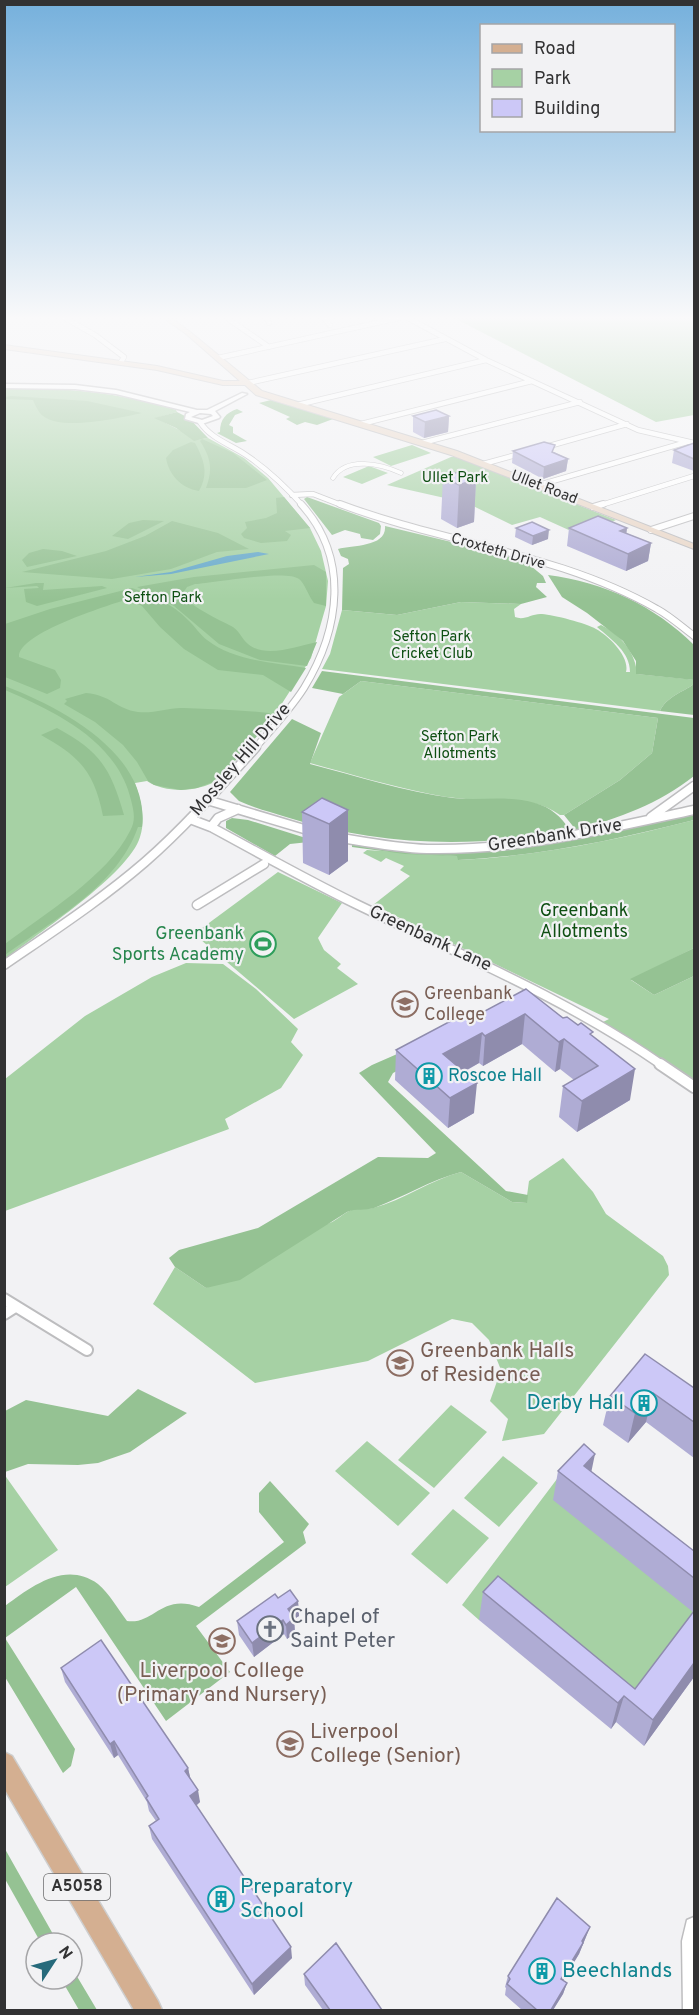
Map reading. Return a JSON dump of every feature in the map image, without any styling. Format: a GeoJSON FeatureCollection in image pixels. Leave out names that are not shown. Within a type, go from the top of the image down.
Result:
{"type":"FeatureCollection","features":[{"type":"Feature","properties":{"kind":"main road","name":"Ullet Road"},"geometry":{"type":"LineString","coordinates":[[320,412],[483,464],[694,547]]}},
{"type":"Feature","properties":{"kind":"main road","name":"A5058"},"geometry":{"type":"LineString","coordinates":[[4,1764],[149,2010]]}},
{"type":"Feature","properties":{"kind":"street"},"geometry":{"type":"LineString","coordinates":[[211,412],[192,413],[187,417],[200,422],[208,421],[217,417],[212,412]]}},
{"type":"Feature","properties":{"kind":"street"},"geometry":{"type":"LineString","coordinates":[[361,424],[409,412]]}},
{"type":"Feature","properties":{"kind":"street"},"geometry":{"type":"LineString","coordinates":[[422,443],[541,412]]}},
{"type":"Feature","properties":{"kind":"street"},"geometry":{"type":"LineString","coordinates":[[601,412],[638,430],[692,442]]}},
{"type":"Feature","properties":{"kind":"street"},"geometry":{"type":"LineString","coordinates":[[206,432],[208,421]]}},
{"type":"Feature","properties":{"kind":"street"},"geometry":{"type":"LineString","coordinates":[[200,422],[206,432],[245,455],[289,492]]}},
{"type":"Feature","properties":{"kind":"street"},"geometry":{"type":"LineString","coordinates":[[483,464],[627,424]]}},
{"type":"Feature","properties":{"kind":"street"},"geometry":{"type":"LineString","coordinates":[[538,485],[692,442]]}},
{"type":"Feature","properties":{"kind":"street"},"geometry":{"type":"LineString","coordinates":[[333,478],[339,470],[356,465],[374,465],[401,473]]}},
{"type":"Feature","properties":{"kind":"street"},"geometry":{"type":"LineString","coordinates":[[593,507],[694,476]]}},
{"type":"Feature","properties":{"kind":"street","name":"Croxteth Drive"},"geometry":{"type":"LineString","coordinates":[[289,492],[313,495],[374,517],[529,558],[595,580],[658,609],[694,636]]}},
{"type":"Feature","properties":{"kind":"street","name":"Mossley Hill Drive"},"geometry":{"type":"LineString","coordinates":[[4,965],[127,877],[190,819],[286,713],[316,666],[327,636],[333,609],[335,585],[333,562],[325,540],[308,514],[289,492]]}},
{"type":"Feature","properties":{"kind":"street"},"geometry":{"type":"LineString","coordinates":[[651,530],[694,516]]}},
{"type":"Feature","properties":{"kind":"street"},"geometry":{"type":"LineString","coordinates":[[647,820],[694,786]]}},
{"type":"Feature","properties":{"kind":"street","name":"Greenbank Drive"},"geometry":{"type":"LineString","coordinates":[[207,800],[302,829],[352,841],[413,847],[490,848],[583,835],[694,810]]}},
{"type":"Feature","properties":{"kind":"street"},"geometry":{"type":"LineString","coordinates":[[211,827],[218,818],[238,809]]}},
{"type":"Feature","properties":{"kind":"street","name":"Greenbank Lane"},"geometry":{"type":"LineString","coordinates":[[190,819],[211,827],[335,893],[536,989],[599,1024],[694,1087]]}},
{"type":"Feature","properties":{"kind":"street"},"geometry":{"type":"LineString","coordinates":[[196,905],[264,864]]}},
{"type":"Feature","properties":{"kind":"street"},"geometry":{"type":"LineString","coordinates":[[4,1299],[87,1350]]}},
{"type":"Feature","properties":{"kind":"street"},"geometry":{"type":"LineString","coordinates":[[4,1314],[15,1307]]}},
{"type":"Feature","properties":{"kind":"street"},"geometry":{"type":"LineString","coordinates":[[693,2010],[692,1941],[694,1927]]}},
{"type":"Feature","properties":{"kind":"green space","name":"Sefton Park"},"geometry":{"type":"Polygon","coordinates":[[[5,412],[177,412],[156,418],[189,435],[194,440],[208,438],[244,458],[268,478],[310,528],[321,551],[328,581],[326,606],[311,658],[274,716],[218,780],[201,787],[182,790],[164,788],[147,781],[135,783],[141,803],[143,823],[140,837],[132,852],[101,885],[5,959],[5,412]]]}},
{"type":"Feature","properties":{"kind":"green space"},"geometry":{"type":"Polygon","coordinates":[[[40,412],[142,413],[77,423],[63,423],[43,416],[40,412]]]}},
{"type":"Feature","properties":{"kind":"green space"},"geometry":{"type":"Polygon","coordinates":[[[177,412],[189,418],[208,438],[194,441],[176,428],[154,418],[177,412]]]}},
{"type":"Feature","properties":{"kind":"green space"},"geometry":{"type":"Polygon","coordinates":[[[230,412],[243,412],[235,415],[229,425],[233,427],[233,433],[247,441],[236,443],[217,433],[220,432],[224,417],[230,412]]]}},
{"type":"Feature","properties":{"kind":"green space"},"geometry":{"type":"Polygon","coordinates":[[[279,412],[310,412],[333,419],[317,425],[305,422],[297,425],[286,419],[290,417],[279,412]]]}},
{"type":"Feature","properties":{"kind":"green space"},"geometry":{"type":"Polygon","coordinates":[[[637,412],[694,412],[694,415],[656,422],[637,412]]]}},
{"type":"Feature","properties":{"kind":"green space"},"geometry":{"type":"Polygon","coordinates":[[[202,439],[233,453],[267,480],[246,488],[206,488],[210,475],[210,464],[200,441],[202,439]]]}},
{"type":"Feature","properties":{"kind":"green space"},"geometry":{"type":"Polygon","coordinates":[[[191,442],[195,443],[201,455],[205,472],[199,491],[177,480],[166,458],[173,450],[191,442]]]}},
{"type":"Feature","properties":{"kind":"green space"},"geometry":{"type":"Polygon","coordinates":[[[412,445],[431,453],[391,466],[373,457],[412,445]]]}},
{"type":"Feature","properties":{"kind":"green space","name":"Ullet Park"},"geometry":{"type":"Polygon","coordinates":[[[451,457],[457,457],[616,520],[582,536],[540,517],[512,525],[467,503],[387,485],[451,457]]]}},
{"type":"Feature","properties":{"kind":"green space"},"geometry":{"type":"Polygon","coordinates":[[[369,466],[388,473],[362,484],[343,477],[369,466]]]}},
{"type":"Feature","properties":{"kind":"green space"},"geometry":{"type":"Polygon","coordinates":[[[284,497],[310,528],[285,531],[291,535],[287,541],[261,543],[244,538],[241,534],[247,528],[245,522],[266,518],[277,513],[276,498],[284,497]]]}},
{"type":"Feature","properties":{"kind":"green space"},"geometry":{"type":"Polygon","coordinates":[[[307,497],[379,523],[380,534],[373,540],[361,538],[360,534],[345,530],[332,535],[304,499],[307,497]]]}},
{"type":"Feature","properties":{"kind":"green space"},"geometry":{"type":"Polygon","coordinates":[[[143,520],[164,521],[128,539],[112,536],[129,523],[143,520]]]}},
{"type":"Feature","properties":{"kind":"green space"},"geometry":{"type":"Polygon","coordinates":[[[172,521],[218,533],[249,549],[217,552],[171,569],[112,579],[22,572],[106,551],[145,536],[172,521]]]}},
{"type":"Feature","properties":{"kind":"green space"},"geometry":{"type":"Polygon","coordinates":[[[385,526],[493,552],[532,564],[531,566],[543,576],[546,583],[537,583],[536,587],[547,597],[521,604],[461,602],[397,615],[342,610],[343,568],[349,564],[348,559],[341,556],[338,549],[375,541],[381,538],[385,526]]]}},
{"type":"Feature","properties":{"kind":"green space"},"geometry":{"type":"Polygon","coordinates":[[[43,549],[62,551],[77,556],[27,567],[22,560],[29,553],[43,549]]]}},
{"type":"Feature","properties":{"kind":"green space"},"geometry":{"type":"Polygon","coordinates":[[[314,565],[326,572],[326,606],[314,603],[299,579],[280,575],[195,584],[187,587],[181,596],[233,627],[248,644],[255,648],[272,651],[317,642],[307,666],[260,660],[219,644],[174,606],[137,587],[194,577],[314,565]]]}},
{"type":"Feature","properties":{"kind":"green space"},"geometry":{"type":"Polygon","coordinates":[[[548,575],[569,578],[609,590],[663,619],[694,645],[694,680],[636,674],[636,661],[623,641],[562,597],[548,575]]]}},
{"type":"Feature","properties":{"kind":"green space"},"geometry":{"type":"Polygon","coordinates":[[[44,583],[43,590],[102,586],[107,588],[37,606],[26,602],[24,589],[39,588],[37,586],[5,588],[44,583]]]}},
{"type":"Feature","properties":{"kind":"green space"},"geometry":{"type":"Polygon","coordinates":[[[132,588],[169,605],[191,622],[207,640],[229,653],[255,660],[306,668],[291,692],[263,675],[218,670],[184,649],[142,606],[128,599],[65,622],[33,639],[23,648],[19,657],[55,670],[61,680],[60,688],[47,694],[5,677],[5,624],[50,609],[132,588]]]}},
{"type":"Feature","properties":{"kind":"green space","name":"Sefton Park Cricket Club"},"geometry":{"type":"Polygon","coordinates":[[[461,602],[521,604],[514,609],[515,617],[542,614],[591,627],[601,632],[617,648],[625,660],[626,672],[630,672],[624,652],[597,627],[601,625],[626,645],[634,659],[637,674],[694,680],[694,684],[670,698],[660,711],[322,669],[330,654],[342,610],[397,615],[461,602]]]}},
{"type":"Feature","properties":{"kind":"green space"},"geometry":{"type":"Polygon","coordinates":[[[322,671],[694,718],[694,776],[667,795],[638,809],[576,830],[564,815],[620,780],[652,753],[658,718],[361,681],[343,694],[312,688],[322,671]]]}},
{"type":"Feature","properties":{"kind":"green space","name":"Sefton Park Allotments"},"geometry":{"type":"Polygon","coordinates":[[[361,681],[658,718],[652,753],[620,780],[564,815],[535,803],[430,794],[310,763],[339,697],[361,681]]]}},
{"type":"Feature","properties":{"kind":"green space"},"geometry":{"type":"Polygon","coordinates":[[[694,684],[694,715],[660,711],[670,698],[694,684]]]}},
{"type":"Feature","properties":{"kind":"green space"},"geometry":{"type":"Polygon","coordinates":[[[5,686],[28,695],[76,721],[98,737],[117,756],[132,777],[141,801],[142,827],[138,827],[128,848],[99,885],[63,915],[5,955],[5,944],[74,893],[107,863],[120,848],[130,831],[134,816],[124,779],[113,761],[98,745],[64,719],[5,690],[5,686]]]}},
{"type":"Feature","properties":{"kind":"green space"},"geometry":{"type":"Polygon","coordinates":[[[86,693],[102,696],[124,708],[138,712],[195,708],[269,713],[274,717],[218,780],[197,788],[181,790],[154,785],[148,781],[137,762],[123,745],[95,722],[64,704],[67,701],[65,699],[86,693]]]}},
{"type":"Feature","properties":{"kind":"green space"},"geometry":{"type":"Polygon","coordinates":[[[292,719],[321,733],[310,764],[399,788],[435,795],[463,799],[515,799],[535,803],[555,813],[570,830],[535,836],[463,842],[392,839],[321,827],[239,801],[230,792],[292,719]]]}},
{"type":"Feature","properties":{"kind":"green space"},"geometry":{"type":"Polygon","coordinates":[[[57,728],[84,745],[102,763],[114,785],[124,815],[103,816],[90,776],[75,758],[41,735],[57,728]]]}},
{"type":"Feature","properties":{"kind":"green space"},"geometry":{"type":"Polygon","coordinates":[[[694,809],[694,820],[606,840],[518,855],[458,860],[457,856],[405,854],[352,847],[352,841],[413,847],[490,848],[694,809]]]}},
{"type":"Feature","properties":{"kind":"green space"},"geometry":{"type":"Polygon","coordinates":[[[232,818],[248,820],[309,839],[309,842],[290,844],[275,856],[226,828],[226,821],[232,818]]]}},
{"type":"Feature","properties":{"kind":"green space","name":"Greenbank Allotments"},"geometry":{"type":"Polygon","coordinates":[[[694,820],[694,948],[631,980],[654,995],[694,976],[694,1087],[599,1024],[609,1019],[373,905],[410,876],[400,870],[404,866],[386,858],[381,862],[363,853],[367,850],[458,856],[459,860],[489,858],[578,846],[694,820]]]}},
{"type":"Feature","properties":{"kind":"green space","name":"Greenbank Sports Academy"},"geometry":{"type":"Polygon","coordinates":[[[278,872],[342,903],[318,938],[324,950],[341,964],[337,968],[358,984],[294,1019],[194,934],[278,872]]]}},
{"type":"Feature","properties":{"kind":"green space"},"geometry":{"type":"Polygon","coordinates":[[[694,948],[694,976],[654,995],[630,979],[694,948]]]}},
{"type":"Feature","properties":{"kind":"green space"},"geometry":{"type":"Polygon","coordinates":[[[186,963],[223,964],[256,989],[298,1029],[291,1042],[303,1055],[281,1088],[225,1119],[229,1129],[5,1211],[5,1079],[85,1016],[152,977],[186,963]]]}},
{"type":"Feature","properties":{"kind":"green space"},"geometry":{"type":"Polygon","coordinates":[[[459,1027],[466,1036],[393,1073],[388,1082],[506,1191],[528,1195],[527,1203],[512,1202],[461,1172],[439,1179],[374,1208],[347,1212],[240,1280],[206,1288],[175,1267],[169,1258],[179,1250],[258,1228],[378,1157],[428,1158],[436,1153],[359,1073],[372,1065],[459,1027]]]}},
{"type":"Feature","properties":{"kind":"green space"},"geometry":{"type":"Polygon","coordinates":[[[563,1158],[593,1192],[606,1214],[663,1256],[669,1275],[544,1434],[502,1441],[508,1419],[490,1401],[501,1370],[489,1340],[472,1323],[452,1319],[368,1361],[255,1383],[153,1304],[175,1267],[206,1288],[325,1224],[333,1222],[350,1210],[370,1209],[461,1172],[512,1202],[526,1203],[529,1181],[563,1158]]]}},
{"type":"Feature","properties":{"kind":"green space"},"geometry":{"type":"Polygon","coordinates":[[[138,1389],[187,1413],[130,1452],[98,1463],[28,1464],[5,1472],[5,1411],[26,1400],[108,1416],[138,1389]]]}},
{"type":"Feature","properties":{"kind":"green space"},"geometry":{"type":"Polygon","coordinates":[[[451,1405],[487,1432],[434,1488],[398,1460],[451,1405]]]}},
{"type":"Feature","properties":{"kind":"green space"},"geometry":{"type":"Polygon","coordinates":[[[367,1441],[430,1493],[398,1526],[335,1471],[367,1441]]]}},
{"type":"Feature","properties":{"kind":"green space"},"geometry":{"type":"Polygon","coordinates":[[[503,1456],[538,1483],[499,1527],[464,1498],[503,1456]]]}},
{"type":"Feature","properties":{"kind":"green space"},"geometry":{"type":"Polygon","coordinates":[[[563,1471],[694,1613],[627,1716],[493,1604],[479,1620],[462,1605],[563,1471]]]}},
{"type":"Feature","properties":{"kind":"green space"},"geometry":{"type":"Polygon","coordinates":[[[4,1474],[58,1550],[5,1587],[4,1587],[4,1474]]]}},
{"type":"Feature","properties":{"kind":"green space"},"geometry":{"type":"Polygon","coordinates":[[[270,1481],[309,1524],[303,1532],[306,1543],[196,1626],[230,1672],[166,1721],[76,1587],[5,1638],[5,1606],[37,1584],[61,1575],[86,1577],[98,1584],[110,1596],[127,1621],[144,1619],[167,1606],[176,1604],[199,1607],[284,1542],[259,1512],[259,1493],[270,1481]]]}},
{"type":"Feature","properties":{"kind":"green space"},"geometry":{"type":"Polygon","coordinates":[[[453,1509],[489,1538],[447,1584],[411,1554],[453,1509]]]}},
{"type":"Feature","properties":{"kind":"green space"},"geometry":{"type":"Polygon","coordinates":[[[5,1638],[75,1749],[71,1766],[63,1773],[5,1677],[5,1638]]]}},
{"type":"Feature","properties":{"kind":"green space"},"geometry":{"type":"Polygon","coordinates":[[[5,1849],[51,1931],[34,1931],[5,1879],[5,1849]]]}},
{"type":"Feature","properties":{"kind":"green space"},"geometry":{"type":"Polygon","coordinates":[[[84,1988],[97,2010],[79,2010],[68,1991],[84,1991],[84,1988]]]}},
{"type":"Feature","properties":{"kind":"water"},"geometry":{"type":"Polygon","coordinates":[[[258,552],[269,554],[171,574],[135,577],[171,572],[227,556],[258,552]]]}},
{"type":"Feature","properties":{"kind":"building"},"geometry":{"type":"Polygon","coordinates":[[[440,412],[449,416],[425,422],[413,416],[440,412]]]}},
{"type":"Feature","properties":{"kind":"building"},"geometry":{"type":"Polygon","coordinates":[[[544,442],[555,445],[552,452],[568,459],[544,467],[513,451],[544,442]]]}},
{"type":"Feature","properties":{"kind":"building"},"geometry":{"type":"Polygon","coordinates":[[[694,443],[694,459],[674,450],[694,443]]]}},
{"type":"Feature","properties":{"kind":"building"},"geometry":{"type":"Polygon","coordinates":[[[461,471],[476,479],[459,485],[443,477],[461,471]]]}},
{"type":"Feature","properties":{"kind":"building"},"geometry":{"type":"Polygon","coordinates":[[[598,516],[627,528],[620,531],[651,543],[628,554],[569,528],[598,516]]]}},
{"type":"Feature","properties":{"kind":"building"},"geometry":{"type":"Polygon","coordinates":[[[532,522],[549,530],[533,536],[516,528],[532,522]]]}},
{"type":"Feature","properties":{"kind":"building"},"geometry":{"type":"Polygon","coordinates":[[[322,798],[348,810],[329,824],[302,812],[322,798]]]}},
{"type":"Feature","properties":{"kind":"building"},"geometry":{"type":"Polygon","coordinates":[[[526,989],[563,1018],[567,1017],[578,1025],[581,1023],[593,1032],[590,1034],[635,1069],[582,1101],[563,1086],[598,1066],[564,1039],[559,1042],[525,1014],[485,1036],[482,1033],[443,1054],[477,1083],[450,1098],[396,1050],[464,1014],[470,1019],[526,989]]]}},
{"type":"Feature","properties":{"kind":"building"},"geometry":{"type":"Polygon","coordinates":[[[645,1354],[694,1388],[694,1422],[653,1393],[635,1413],[610,1396],[645,1354]]]}},
{"type":"Feature","properties":{"kind":"building"},"geometry":{"type":"Polygon","coordinates":[[[584,1444],[595,1454],[584,1466],[694,1551],[694,1578],[558,1471],[584,1444]]]}},
{"type":"Feature","properties":{"kind":"building"},"geometry":{"type":"Polygon","coordinates":[[[498,1576],[635,1689],[694,1611],[694,1663],[653,1720],[624,1696],[618,1703],[483,1592],[498,1576]]]}},
{"type":"Feature","properties":{"kind":"building"},"geometry":{"type":"Polygon","coordinates":[[[290,1590],[298,1601],[288,1609],[294,1618],[286,1625],[283,1620],[252,1643],[237,1621],[275,1594],[278,1598],[290,1590]]]}},
{"type":"Feature","properties":{"kind":"building","name":"Preparatory School"},"geometry":{"type":"Polygon","coordinates":[[[101,1640],[188,1768],[185,1771],[198,1790],[190,1796],[291,1947],[252,1984],[149,1826],[159,1819],[146,1798],[148,1796],[114,1741],[110,1744],[61,1668],[101,1640]]]}},
{"type":"Feature","properties":{"kind":"building","name":"Beechlands"},"geometry":{"type":"Polygon","coordinates":[[[557,1898],[590,1927],[561,1979],[567,1983],[551,2010],[537,2010],[507,1984],[510,1979],[508,1976],[557,1898]]]}},
{"type":"Feature","properties":{"kind":"building"},"geometry":{"type":"Polygon","coordinates":[[[336,1943],[382,2010],[330,2010],[304,1974],[336,1943]]]}},
{"type":"Feature","properties":{"kind":"place","name":"Greenbank Sports Academy"},"geometry":{"type":"Point","coordinates":[263,944]}},
{"type":"Feature","properties":{"kind":"place","name":"Greenbank College"},"geometry":{"type":"Point","coordinates":[405,1004]}},
{"type":"Feature","properties":{"kind":"place","name":"Roscoe Hall"},"geometry":{"type":"Point","coordinates":[429,1076]}},
{"type":"Feature","properties":{"kind":"place","name":"Greenbank Halls of Residence"},"geometry":{"type":"Point","coordinates":[400,1363]}},
{"type":"Feature","properties":{"kind":"place","name":"Derby Hall"},"geometry":{"type":"Point","coordinates":[644,1403]}},
{"type":"Feature","properties":{"kind":"place","name":"Chapel of Saint Peter"},"geometry":{"type":"Point","coordinates":[270,1629]}},
{"type":"Feature","properties":{"kind":"place","name":"Liverpool College (Primary and Nursery)"},"geometry":{"type":"Point","coordinates":[222,1641]}},
{"type":"Feature","properties":{"kind":"place","name":"Liverpool College (Senior)"},"geometry":{"type":"Point","coordinates":[290,1744]}},
{"type":"Feature","properties":{"kind":"place","name":"Preparatory School"},"geometry":{"type":"Point","coordinates":[221,1899]}},
{"type":"Feature","properties":{"kind":"place","name":"Beechlands"},"geometry":{"type":"Point","coordinates":[542,1971]}}]}
